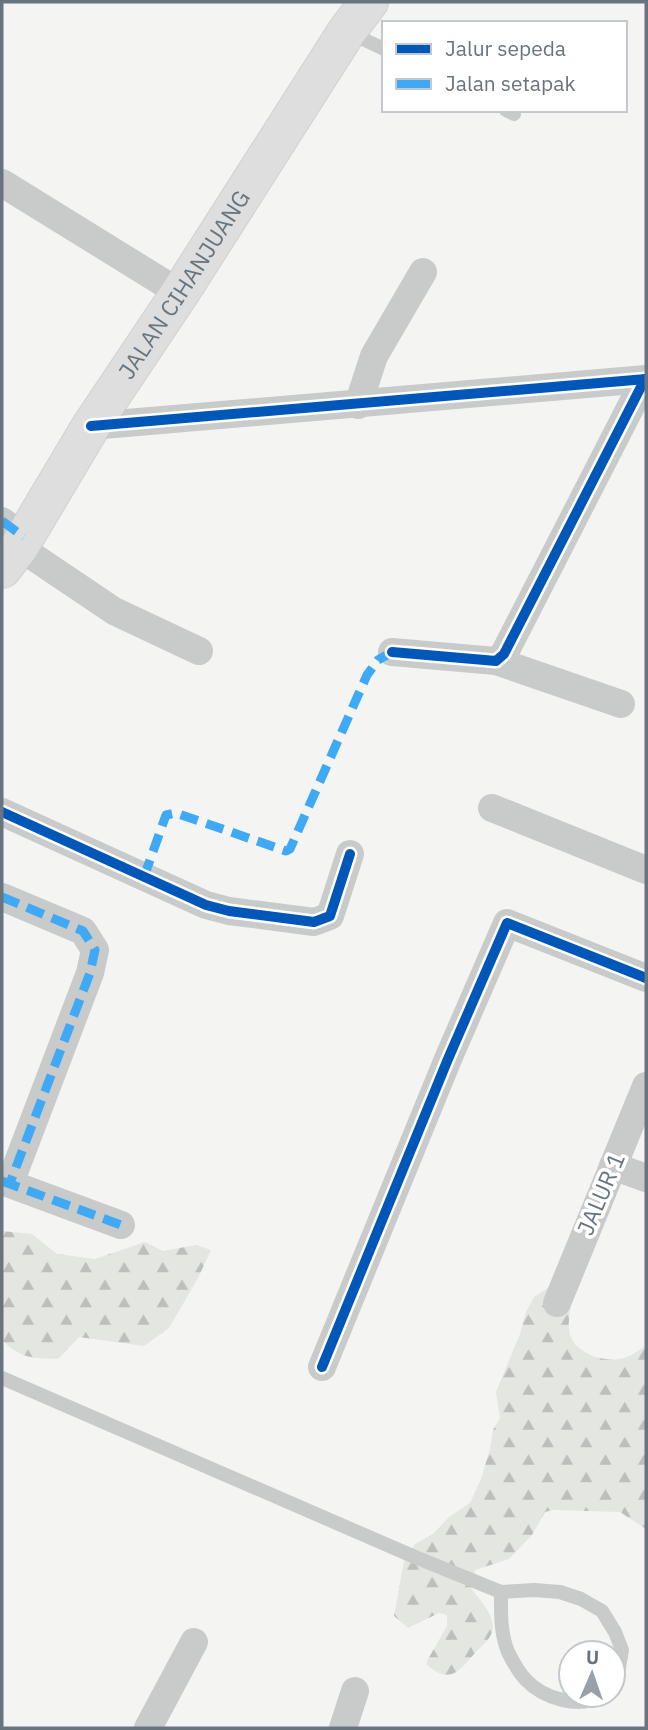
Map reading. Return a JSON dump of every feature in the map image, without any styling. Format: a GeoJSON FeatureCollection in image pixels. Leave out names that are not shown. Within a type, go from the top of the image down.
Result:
{"type":"FeatureCollection","features":[{"type":"Feature","properties":{"kind":"main road","name":"JALAN CIHANJUANG"},"geometry":{"type":"LineString","coordinates":[[12,544],[180,293],[358,16]]}},
{"type":"Feature","properties":{"kind":"street"},"geometry":{"type":"LineString","coordinates":[[2,183],[180,293]]}},
{"type":"Feature","properties":{"kind":"street"},"geometry":{"type":"LineString","coordinates":[[358,405],[374,356],[423,272]]}},
{"type":"Feature","properties":{"kind":"street"},"geometry":{"type":"LineString","coordinates":[[91,426],[646,379]]}},
{"type":"Feature","properties":{"kind":"street"},"geometry":{"type":"LineString","coordinates":[[496,661],[504,653],[646,379]]}},
{"type":"Feature","properties":{"kind":"street"},"geometry":{"type":"LineString","coordinates":[[12,544],[114,611],[199,651]]}},
{"type":"Feature","properties":{"kind":"street"},"geometry":{"type":"LineString","coordinates":[[392,652],[496,661],[621,704]]}},
{"type":"Feature","properties":{"kind":"street"},"geometry":{"type":"LineString","coordinates":[[492,808],[646,870]]}},
{"type":"Feature","properties":{"kind":"street"},"geometry":{"type":"LineString","coordinates":[[2,812],[206,905],[229,911],[314,922],[330,916],[350,854]]}},
{"type":"Feature","properties":{"kind":"street"},"geometry":{"type":"LineString","coordinates":[[2,897],[83,931],[95,950],[90,973],[6,1182],[121,1225]]}},
{"type":"Feature","properties":{"kind":"street"},"geometry":{"type":"LineString","coordinates":[[323,1367],[448,1059],[508,923],[646,978]]}},
{"type":"Feature","properties":{"kind":"street","name":"JALUR 1"},"geometry":{"type":"LineString","coordinates":[[557,1303],[646,1086]]}},
{"type":"Feature","properties":{"kind":"street"},"geometry":{"type":"LineString","coordinates":[[613,1166],[646,1178]]}},
{"type":"Feature","properties":{"kind":"street"},"geometry":{"type":"LineString","coordinates":[[148,1728],[194,1642]]}},
{"type":"Feature","properties":{"kind":"street"},"geometry":{"type":"LineString","coordinates":[[343,1728],[355,1691]]}},
{"type":"Feature","properties":{"kind":"lane"},"geometry":{"type":"LineString","coordinates":[[358,16],[382,46]]}},
{"type":"Feature","properties":{"kind":"lane"},"geometry":{"type":"LineString","coordinates":[[2,1378],[415,1557],[501,1591],[560,1592],[602,1611],[618,1639]]}},
{"type":"Feature","properties":{"kind":"lane"},"geometry":{"type":"LineString","coordinates":[[501,1591],[500,1623],[508,1651],[526,1681],[557,1700]]}},
{"type":"Feature","properties":{"kind":"green space"},"geometry":{"type":"Polygon","coordinates":[[[2,1231],[32,1234],[57,1254],[95,1259],[145,1242],[163,1251],[196,1245],[211,1250],[169,1328],[144,1346],[79,1337],[58,1359],[41,1358],[21,1354],[2,1340],[2,1231]]]}},
{"type":"Feature","properties":{"kind":"green space"},"geometry":{"type":"Polygon","coordinates":[[[553,1285],[571,1302],[569,1330],[583,1351],[610,1360],[630,1356],[646,1346],[646,1529],[620,1512],[545,1512],[532,1535],[509,1559],[475,1570],[471,1588],[490,1615],[493,1630],[487,1641],[459,1670],[449,1675],[442,1674],[427,1665],[427,1661],[447,1626],[447,1615],[439,1613],[408,1628],[394,1616],[404,1561],[415,1544],[433,1534],[449,1517],[470,1503],[481,1479],[493,1430],[500,1418],[496,1392],[520,1334],[526,1312],[534,1297],[553,1285]]]}},
{"type":"Feature","properties":{"kind":"marked path"},"geometry":{"type":"LineString","coordinates":[[2,521],[24,537]]}},
{"type":"Feature","properties":{"kind":"marked path"},"geometry":{"type":"LineString","coordinates":[[144,877],[166,815],[176,813],[286,851],[290,849],[367,675],[378,660],[392,652]]}},
{"type":"Feature","properties":{"kind":"marked path"},"geometry":{"type":"LineString","coordinates":[[2,897],[83,931],[95,950],[90,973],[10,1183]]}},
{"type":"Feature","properties":{"kind":"marked path"},"geometry":{"type":"LineString","coordinates":[[2,1181],[121,1225]]}},
{"type":"Feature","properties":{"kind":"cycle path"},"geometry":{"type":"LineString","coordinates":[[392,652],[496,661],[504,654],[645,379]]}},
{"type":"Feature","properties":{"kind":"cycle path"},"geometry":{"type":"LineString","coordinates":[[91,426],[646,379]]}},
{"type":"Feature","properties":{"kind":"cycle path"},"geometry":{"type":"LineString","coordinates":[[2,812],[206,905],[229,911],[314,922],[330,916],[350,854]]}},
{"type":"Feature","properties":{"kind":"cycle path"},"geometry":{"type":"LineString","coordinates":[[322,1367],[448,1059],[507,923],[646,978]]}}]}
